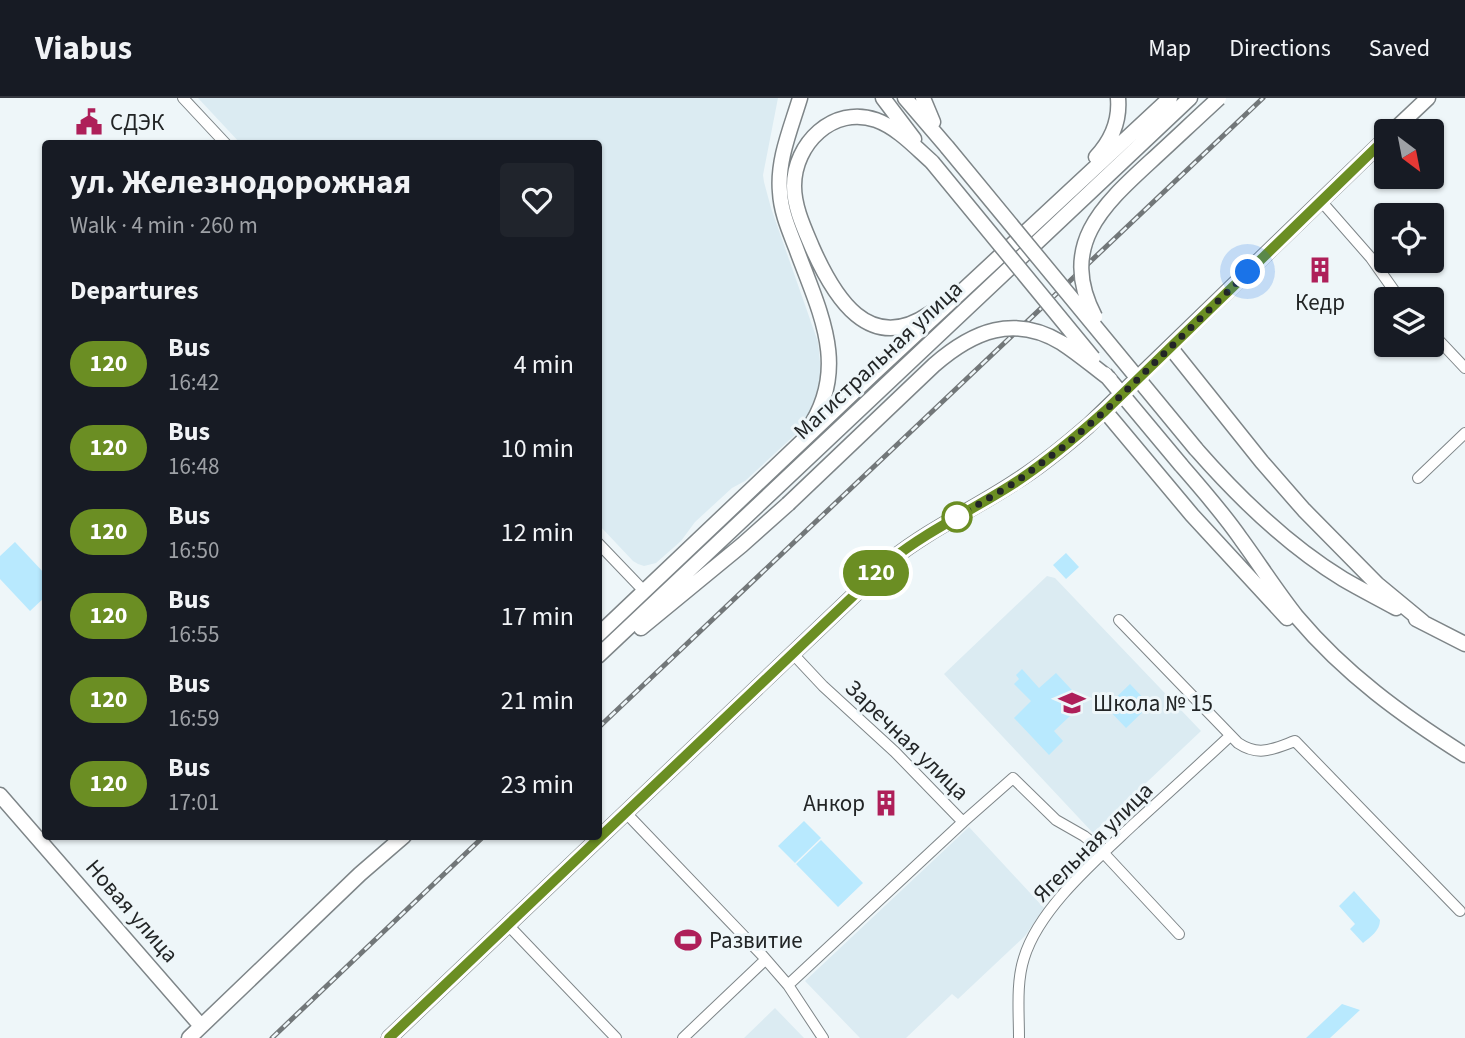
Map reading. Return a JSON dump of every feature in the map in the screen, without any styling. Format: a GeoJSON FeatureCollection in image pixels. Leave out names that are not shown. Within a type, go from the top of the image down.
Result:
{"type":"FeatureCollection","features":[{"type":"Feature","properties":{"kind":"main road"},"geometry":{"type":"LineString","coordinates":[[779,465],[817,415],[829,372],[824,326],[782,210],[780,177],[800,98]]}},
{"type":"Feature","properties":{"kind":"main road"},"geometry":{"type":"LineString","coordinates":[[883,98],[932,162],[1240,537],[1296,616],[1329,652],[1381,698]]}},
{"type":"Feature","properties":{"kind":"main road"},"geometry":{"type":"LineString","coordinates":[[905,98],[1196,449],[1247,503],[1312,558],[1343,579],[1465,644]]}},
{"type":"Feature","properties":{"kind":"main road"},"geometry":{"type":"LineString","coordinates":[[923,98],[947,147]]}},
{"type":"Feature","properties":{"kind":"main road"},"geometry":{"type":"LineString","coordinates":[[1037,222],[1063,190],[1105,147],[1117,117],[1118,98]]}},
{"type":"Feature","properties":{"kind":"main road","name":"Магистральная улица"},"geometry":{"type":"LineString","coordinates":[[602,631],[883,364],[1170,98]]}},
{"type":"Feature","properties":{"kind":"main road","name":"Магистральная улица"},"geometry":{"type":"LineString","coordinates":[[602,652],[1190,98]]}},
{"type":"Feature","properties":{"kind":"main road"},"geometry":{"type":"LineString","coordinates":[[1118,354],[1094,315],[1083,289],[1081,265],[1090,228],[1125,185],[1219,98]]}},
{"type":"Feature","properties":{"kind":"main road"},"geometry":{"type":"LineString","coordinates":[[1406,119],[1428,98]]}},
{"type":"Feature","properties":{"kind":"main road"},"geometry":{"type":"LineString","coordinates":[[932,162],[887,125],[863,117],[837,120],[811,139],[799,157],[794,187],[807,236],[832,287],[844,304],[858,316],[878,326],[905,327],[926,317],[965,282],[994,262]]}},
{"type":"Feature","properties":{"kind":"main road"},"geometry":{"type":"LineString","coordinates":[[602,836],[853,595],[908,547],[1016,482],[1062,448],[1105,411],[1374,150]]}},
{"type":"Feature","properties":{"kind":"main road"},"geometry":{"type":"LineString","coordinates":[[602,662],[788,504],[958,345],[989,331],[1004,328],[1024,329],[1050,337],[1078,354],[1110,379]]}},
{"type":"Feature","properties":{"kind":"main road"},"geometry":{"type":"LineString","coordinates":[[1170,347],[1304,510],[1377,584],[1423,622]]}},
{"type":"Feature","properties":{"kind":"main road"},"geometry":{"type":"LineString","coordinates":[[1105,411],[1192,515],[1328,660],[1428,732],[1465,755]]}},
{"type":"Feature","properties":{"kind":"main road","name":"Новая улица"},"geometry":{"type":"LineString","coordinates":[[0,795],[201,1026]]}},
{"type":"Feature","properties":{"kind":"main road"},"geometry":{"type":"LineString","coordinates":[[360,874],[391,840]]}},
{"type":"Feature","properties":{"kind":"main road"},"geometry":{"type":"LineString","coordinates":[[189,1038],[360,874],[399,840]]}},
{"type":"Feature","properties":{"kind":"main road"},"geometry":{"type":"LineString","coordinates":[[389,1038],[598,840]]}},
{"type":"Feature","properties":{"kind":"street"},"geometry":{"type":"LineString","coordinates":[[183,98],[222,140]]}},
{"type":"Feature","properties":{"kind":"street"},"geometry":{"type":"LineString","coordinates":[[1321,201],[1371,258],[1391,287]]}},
{"type":"Feature","properties":{"kind":"street"},"geometry":{"type":"LineString","coordinates":[[1444,346],[1465,368]]}},
{"type":"Feature","properties":{"kind":"street"},"geometry":{"type":"LineString","coordinates":[[1418,478],[1465,433]]}},
{"type":"Feature","properties":{"kind":"street"},"geometry":{"type":"LineString","coordinates":[[602,547],[643,591]]}},
{"type":"Feature","properties":{"kind":"street"},"geometry":{"type":"LineString","coordinates":[[1119,620],[1230,736],[1244,747],[1259,752],[1268,751],[1295,741],[1460,911]]}},
{"type":"Feature","properties":{"kind":"street","name":"Заречная улица"},"geometry":{"type":"LineString","coordinates":[[793,654],[963,822],[1013,778],[1056,820],[1092,841],[1179,934]]}},
{"type":"Feature","properties":{"kind":"street","name":"Ягельная улица"},"geometry":{"type":"LineString","coordinates":[[1019,1038],[1020,972],[1038,927],[1104,853],[1230,736]]}},
{"type":"Feature","properties":{"kind":"street"},"geometry":{"type":"LineString","coordinates":[[626,813],[788,985],[823,1038]]}},
{"type":"Feature","properties":{"kind":"street"},"geometry":{"type":"LineString","coordinates":[[788,985],[963,822]]}},
{"type":"Feature","properties":{"kind":"street"},"geometry":{"type":"LineString","coordinates":[[508,925],[616,1038]]}},
{"type":"Feature","properties":{"kind":"street"},"geometry":{"type":"LineString","coordinates":[[683,1038],[765,960]]}},
{"type":"Feature","properties":{"kind":"shaded area"},"geometry":{"type":"Polygon","coordinates":[[[198,98],[778,98],[763,175],[771,208],[818,342],[821,372],[816,397],[808,417],[797,433],[695,522],[681,541],[656,563],[644,566],[638,564],[602,528],[602,140],[237,140],[198,98]]]}},
{"type":"Feature","properties":{"kind":"shaded area"},"geometry":{"type":"Polygon","coordinates":[[[15,542],[42,571],[42,600],[30,611],[0,579],[0,556],[15,542]]]}},
{"type":"Feature","properties":{"kind":"shaded area"},"geometry":{"type":"Polygon","coordinates":[[[1066,553],[1079,567],[1066,579],[1053,565],[1066,553]]]}},
{"type":"Feature","properties":{"kind":"shaded area","name":"Школа № 15"},"geometry":{"type":"Polygon","coordinates":[[[1047,576],[1055,578],[1201,731],[1093,833],[944,674],[1047,576]]]}},
{"type":"Feature","properties":{"kind":"shaded area"},"geometry":{"type":"Polygon","coordinates":[[[1022,669],[1039,688],[1056,673],[1084,703],[1054,731],[1063,741],[1049,755],[1014,718],[1031,701],[1014,684],[1019,679],[1016,675],[1022,669]]]}},
{"type":"Feature","properties":{"kind":"shaded area"},"geometry":{"type":"Polygon","coordinates":[[[1130,684],[1150,705],[1126,728],[1106,707],[1130,684]]]}},
{"type":"Feature","properties":{"kind":"shaded area"},"geometry":{"type":"Polygon","coordinates":[[[804,821],[821,838],[795,863],[778,846],[804,821]]]}},
{"type":"Feature","properties":{"kind":"shaded area"},"geometry":{"type":"Polygon","coordinates":[[[969,827],[1044,908],[1025,936],[958,999],[952,994],[906,1038],[860,1038],[805,981],[969,827]]]}},
{"type":"Feature","properties":{"kind":"shaded area"},"geometry":{"type":"Polygon","coordinates":[[[821,840],[863,883],[838,907],[796,864],[821,840]]]}},
{"type":"Feature","properties":{"kind":"shaded area"},"geometry":{"type":"Polygon","coordinates":[[[1354,891],[1380,920],[1376,931],[1363,943],[1350,929],[1355,924],[1339,906],[1354,891]]]}},
{"type":"Feature","properties":{"kind":"shaded area"},"geometry":{"type":"Polygon","coordinates":[[[1342,1004],[1360,1010],[1330,1038],[1306,1038],[1342,1004]]]}},
{"type":"Feature","properties":{"kind":"shaded area"},"geometry":{"type":"Polygon","coordinates":[[[775,1008],[804,1038],[744,1038],[775,1008]]]}},
{"type":"Feature","properties":{"kind":"railway"},"geometry":{"type":"LineString","coordinates":[[602,724],[1263,98]]}},
{"type":"Feature","properties":{"kind":"railway"},"geometry":{"type":"LineString","coordinates":[[272,1038],[480,840]]}},
{"type":"Feature","properties":{"kind":"bus line","name":"120"},"geometry":{"type":"LineString","coordinates":[[602,836],[891,560],[923,537],[1038,467],[1105,411],[1374,150]]}},
{"type":"Feature","properties":{"kind":"bus line","name":"120"},"geometry":{"type":"LineString","coordinates":[[389,1038],[598,840]]}},
{"type":"Feature","properties":{"kind":"place","name":"СДЭК"},"geometry":{"type":"Point","coordinates":[89,122]}},
{"type":"Feature","properties":{"kind":"place","name":"Кедр"},"geometry":{"type":"Point","coordinates":[1320,270]}},
{"type":"Feature","properties":{"kind":"place","name":"Школа № 15"},"geometry":{"type":"Point","coordinates":[1072,703]}},
{"type":"Feature","properties":{"kind":"place","name":"Анкор"},"geometry":{"type":"Point","coordinates":[886,803]}},
{"type":"Feature","properties":{"kind":"place","name":"Развитие"},"geometry":{"type":"Point","coordinates":[688,940]}},
{"type":"Feature","properties":{"kind":"route"},"geometry":{"type":"LineString","coordinates":[[957,517],[1016,482],[1062,448],[1105,411],[1248,272]]}}]}
